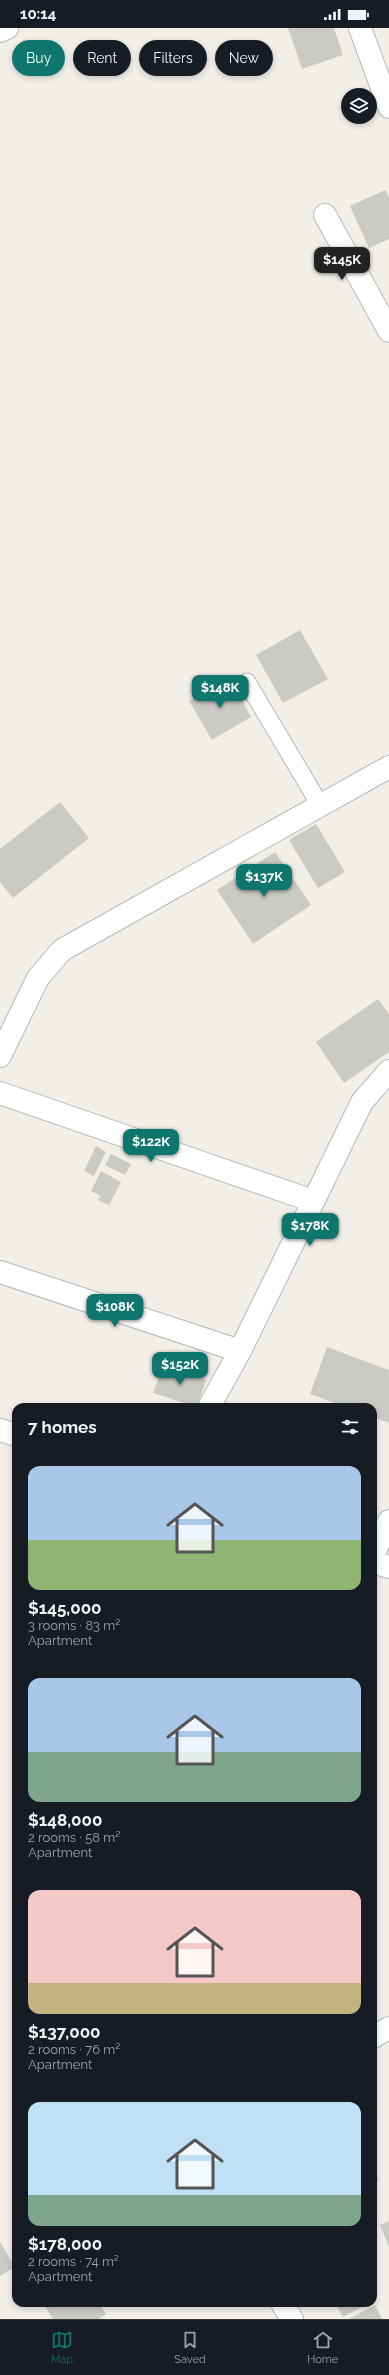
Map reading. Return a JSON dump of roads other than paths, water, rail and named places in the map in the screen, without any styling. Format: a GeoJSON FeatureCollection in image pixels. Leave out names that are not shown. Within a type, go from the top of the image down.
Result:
{"type":"FeatureCollection","features":[{"type":"Feature","properties":{"kind":"street"},"geometry":{"type":"LineString","coordinates":[[0,31],[7,28]]}},
{"type":"Feature","properties":{"kind":"street"},"geometry":{"type":"LineString","coordinates":[[360,28],[389,107]]}},
{"type":"Feature","properties":{"kind":"street"},"geometry":{"type":"LineString","coordinates":[[325,215],[389,331]]}},
{"type":"Feature","properties":{"kind":"street"},"geometry":{"type":"LineString","coordinates":[[0,1056],[38,978],[62,950],[389,767]]}},
{"type":"Feature","properties":{"kind":"street"},"geometry":{"type":"LineString","coordinates":[[211,1403],[240,1351],[362,1102],[389,1071]]}},
{"type":"Feature","properties":{"kind":"street"},"geometry":{"type":"LineString","coordinates":[[0,1093],[313,1202]]}},
{"type":"Feature","properties":{"kind":"street"},"geometry":{"type":"LineString","coordinates":[[0,1272],[240,1351]]}},
{"type":"Feature","properties":{"kind":"street"},"geometry":{"type":"LineString","coordinates":[[0,1430],[12,1434]]}},
{"type":"Feature","properties":{"kind":"street"},"geometry":{"type":"LineString","coordinates":[[377,1546],[389,1521]]}},
{"type":"Feature","properties":{"kind":"street"},"geometry":{"type":"LineString","coordinates":[[377,1563],[389,1567]]}},
{"type":"Feature","properties":{"kind":"street"},"geometry":{"type":"LineString","coordinates":[[377,2035],[389,2028]]}},
{"type":"Feature","properties":{"kind":"street"},"geometry":{"type":"LineString","coordinates":[[284,2307],[292,2319]]}},
{"type":"Feature","properties":{"kind":"lane"},"geometry":{"type":"LineString","coordinates":[[247,682],[320,805]]}}]}
